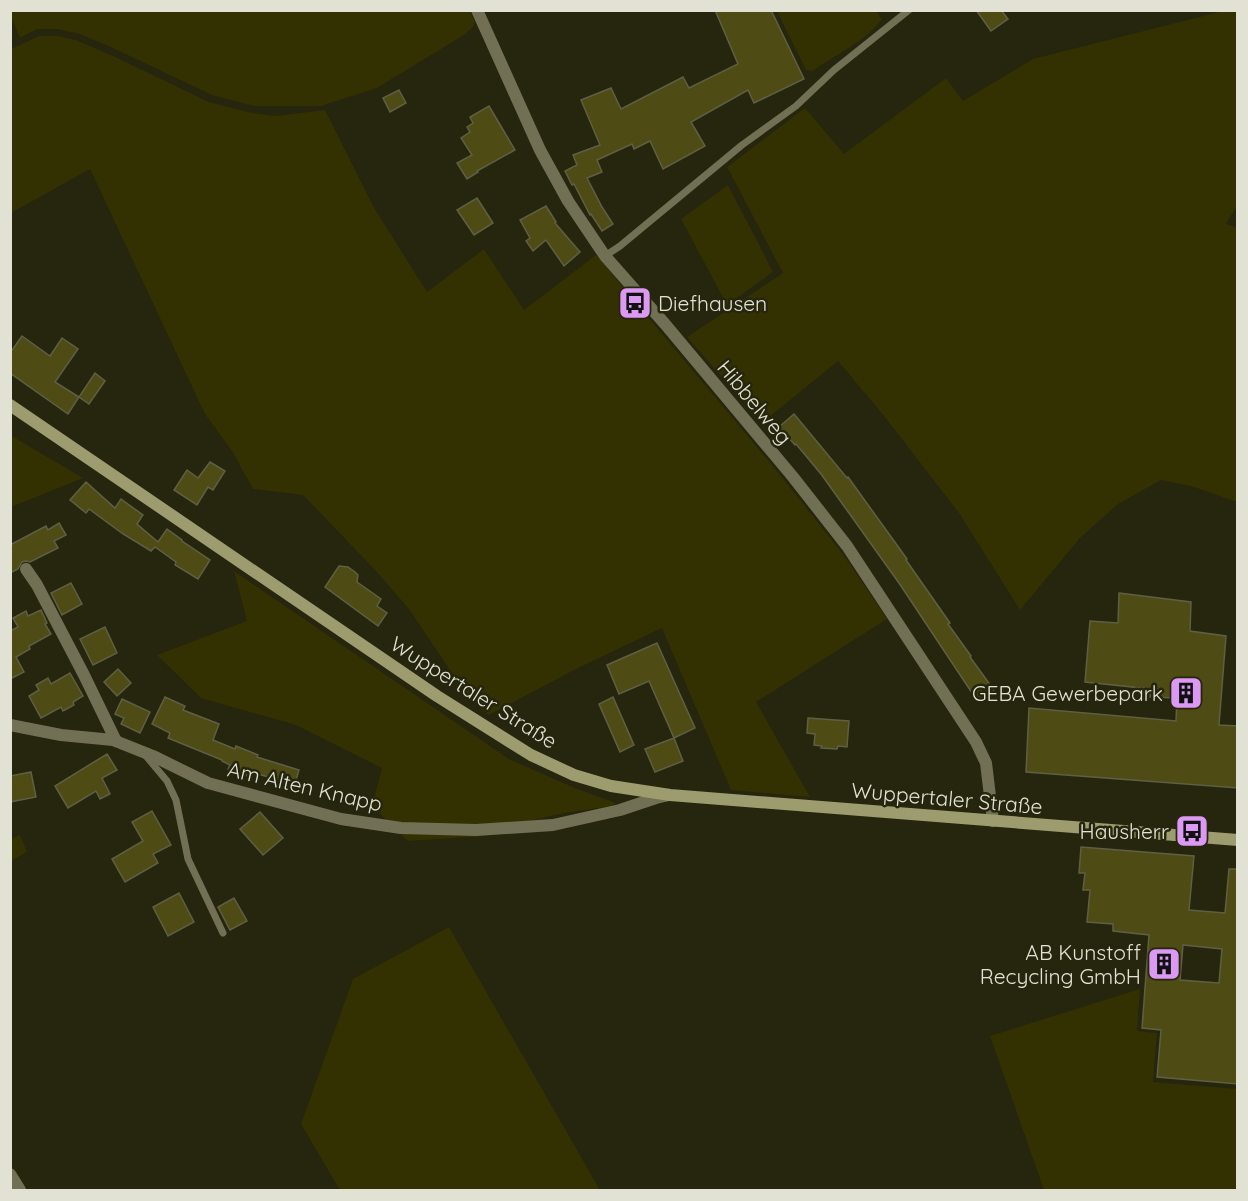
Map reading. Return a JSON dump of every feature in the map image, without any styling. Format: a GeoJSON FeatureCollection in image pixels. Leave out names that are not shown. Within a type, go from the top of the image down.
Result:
{"type":"FeatureCollection","features":[{"type":"Feature","properties":{"kind":"main road","name":"Wuppertaler Straße"},"geometry":{"type":"LineString","coordinates":[[10,405],[437,696],[531,755],[574,775],[611,786],[670,795],[1238,840]]}},
{"type":"Feature","properties":{"kind":"street","name":"Hibbelweg"},"geometry":{"type":"LineString","coordinates":[[477,10],[551,171],[573,209],[605,256],[793,477],[847,546],[984,755],[993,821]]}},
{"type":"Feature","properties":{"kind":"street"},"geometry":{"type":"LineString","coordinates":[[26,569],[37,585],[116,741]]}},
{"type":"Feature","properties":{"kind":"street","name":"Am Alten Knapp"},"geometry":{"type":"LineString","coordinates":[[10,725],[61,735],[116,741],[208,783],[341,819],[401,828],[476,830],[553,825],[620,810],[670,795]]}},
{"type":"Feature","properties":{"kind":"street"},"geometry":{"type":"LineString","coordinates":[[10,1174],[20,1191]]}},
{"type":"Feature","properties":{"kind":"lane"},"geometry":{"type":"LineString","coordinates":[[605,256],[742,145],[796,106],[834,70],[904,12]]}},
{"type":"Feature","properties":{"kind":"lane"},"geometry":{"type":"LineString","coordinates":[[143,752],[167,781],[176,800],[188,859],[223,933]]}},
{"type":"Feature","properties":{"kind":"shaded area"},"geometry":{"type":"Polygon","coordinates":[[[11,10],[469,10],[475,22],[464,35],[377,88],[321,106],[254,106],[212,95],[80,34],[57,29],[37,29],[20,38],[11,16],[11,10]]]}},
{"type":"Feature","properties":{"kind":"shaded area"},"geometry":{"type":"Polygon","coordinates":[[[777,11],[876,11],[882,19],[859,41],[813,71],[806,70],[777,11]]]}},
{"type":"Feature","properties":{"kind":"shaded area"},"geometry":{"type":"Polygon","coordinates":[[[1223,11],[1238,11],[1238,204],[1226,224],[1238,228],[1237,502],[1191,486],[1161,480],[1118,504],[1080,538],[1020,610],[959,513],[838,361],[762,423],[687,337],[783,273],[727,167],[805,108],[844,154],[946,78],[963,101],[1033,59],[1223,11]]]}},
{"type":"Feature","properties":{"kind":"shaded area"},"geometry":{"type":"Polygon","coordinates":[[[39,36],[58,36],[76,40],[209,102],[251,113],[276,116],[325,110],[373,206],[427,292],[484,249],[524,310],[596,255],[777,471],[843,554],[887,619],[756,702],[810,797],[731,790],[662,628],[576,669],[489,715],[470,700],[409,609],[303,495],[253,489],[232,451],[205,414],[90,169],[11,213],[11,49],[39,36]]]}},
{"type":"Feature","properties":{"kind":"shaded area"},"geometry":{"type":"Polygon","coordinates":[[[728,185],[773,272],[727,305],[681,219],[728,185]]]}},
{"type":"Feature","properties":{"kind":"shaded area"},"geometry":{"type":"Polygon","coordinates":[[[10,435],[83,478],[11,507],[10,435]]]}},
{"type":"Feature","properties":{"kind":"shaded area"},"geometry":{"type":"Polygon","coordinates":[[[234,571],[509,759],[616,803],[611,806],[533,820],[485,836],[408,841],[372,806],[382,768],[296,725],[201,698],[157,655],[247,621],[234,571]]]}},
{"type":"Feature","properties":{"kind":"shaded area"},"geometry":{"type":"Polygon","coordinates":[[[20,835],[27,852],[11,861],[11,839],[20,835]]]}},
{"type":"Feature","properties":{"kind":"shaded area"},"geometry":{"type":"Polygon","coordinates":[[[449,927],[600,1190],[340,1190],[301,1124],[353,979],[449,927]]]}},
{"type":"Feature","properties":{"kind":"shaded area"},"geometry":{"type":"Polygon","coordinates":[[[1140,989],[1137,1031],[1157,1033],[1153,1082],[1237,1089],[1237,1190],[1044,1190],[990,1036],[1140,989]]]}},
{"type":"Feature","properties":{"kind":"building"},"geometry":{"type":"Polygon","coordinates":[[[715,10],[771,10],[804,79],[754,103],[748,90],[691,122],[705,146],[663,169],[650,141],[634,149],[632,144],[597,160],[602,172],[587,178],[613,224],[602,231],[590,215],[565,171],[577,165],[573,155],[600,145],[581,100],[611,88],[621,109],[683,77],[689,88],[738,64],[715,10]]]}},
{"type":"Feature","properties":{"kind":"building"},"geometry":{"type":"Polygon","coordinates":[[[976,10],[1001,10],[1008,19],[991,31],[976,10]]]}},
{"type":"Feature","properties":{"kind":"building"},"geometry":{"type":"Polygon","coordinates":[[[399,90],[406,103],[390,112],[383,98],[399,90]]]}},
{"type":"Feature","properties":{"kind":"building"},"geometry":{"type":"Polygon","coordinates":[[[489,106],[515,150],[467,179],[457,163],[472,155],[461,138],[470,132],[467,127],[473,123],[470,117],[489,106]]]}},
{"type":"Feature","properties":{"kind":"building"},"geometry":{"type":"Polygon","coordinates":[[[477,198],[493,223],[474,235],[457,210],[477,198]]]}},
{"type":"Feature","properties":{"kind":"building"},"geometry":{"type":"Polygon","coordinates":[[[546,206],[555,223],[580,252],[564,266],[546,240],[533,251],[526,241],[530,238],[520,220],[546,206]]]}},
{"type":"Feature","properties":{"kind":"building"},"geometry":{"type":"Polygon","coordinates":[[[22,336],[50,356],[62,338],[78,349],[55,382],[79,397],[68,414],[10,373],[10,353],[22,336]]]}},
{"type":"Feature","properties":{"kind":"building"},"geometry":{"type":"Polygon","coordinates":[[[95,373],[105,381],[89,404],[79,397],[95,373]]]}},
{"type":"Feature","properties":{"kind":"building"},"geometry":{"type":"Polygon","coordinates":[[[794,414],[848,477],[907,559],[950,623],[948,624],[994,690],[978,702],[899,583],[821,474],[779,427],[794,414]]]}},
{"type":"Feature","properties":{"kind":"building"},"geometry":{"type":"Polygon","coordinates":[[[210,462],[225,471],[213,490],[208,487],[197,505],[174,490],[187,470],[198,478],[210,462]]]}},
{"type":"Feature","properties":{"kind":"building"},"geometry":{"type":"Polygon","coordinates":[[[86,482],[115,508],[121,499],[143,515],[137,524],[158,542],[167,529],[210,560],[198,579],[175,565],[176,562],[155,547],[151,551],[89,509],[86,513],[70,500],[86,482]]]}},
{"type":"Feature","properties":{"kind":"building"},"geometry":{"type":"Polygon","coordinates":[[[59,523],[66,535],[54,541],[58,548],[30,562],[22,562],[18,569],[10,573],[10,545],[46,526],[48,530],[59,523]]]}},
{"type":"Feature","properties":{"kind":"building"},"geometry":{"type":"Polygon","coordinates":[[[339,566],[348,567],[355,572],[358,575],[357,582],[381,599],[377,606],[387,613],[378,626],[325,587],[339,566]]]}},
{"type":"Feature","properties":{"kind":"building"},"geometry":{"type":"Polygon","coordinates":[[[71,583],[82,604],[62,615],[51,593],[71,583]]]}},
{"type":"Feature","properties":{"kind":"building","name":"GEBA Gewerbepark"},"geometry":{"type":"Polygon","coordinates":[[[1119,593],[1191,602],[1190,631],[1226,636],[1219,725],[1238,726],[1238,788],[1026,772],[1029,708],[1176,721],[1177,698],[1150,697],[1150,689],[1085,682],[1090,621],[1118,623],[1119,593]]]}},
{"type":"Feature","properties":{"kind":"building"},"geometry":{"type":"Polygon","coordinates":[[[41,610],[51,634],[29,646],[30,649],[16,657],[24,672],[10,679],[10,631],[18,627],[13,618],[26,611],[28,616],[41,610]]]}},
{"type":"Feature","properties":{"kind":"building"},"geometry":{"type":"Polygon","coordinates":[[[105,627],[117,653],[93,665],[80,639],[105,627]]]}},
{"type":"Feature","properties":{"kind":"building"},"geometry":{"type":"Polygon","coordinates":[[[657,643],[695,728],[674,738],[649,681],[619,694],[607,665],[657,643]]]}},
{"type":"Feature","properties":{"kind":"building"},"geometry":{"type":"Polygon","coordinates":[[[118,669],[131,683],[117,696],[104,682],[118,669]]]}},
{"type":"Feature","properties":{"kind":"building"},"geometry":{"type":"Polygon","coordinates":[[[70,673],[83,696],[63,711],[61,707],[41,718],[29,696],[39,690],[36,685],[48,678],[51,684],[70,673]]]}},
{"type":"Feature","properties":{"kind":"building"},"geometry":{"type":"Polygon","coordinates":[[[165,697],[185,706],[183,710],[219,724],[213,740],[235,749],[236,746],[258,755],[257,757],[299,770],[293,790],[271,783],[272,778],[251,772],[250,777],[228,769],[230,765],[222,760],[168,738],[170,733],[152,724],[165,697]]]}},
{"type":"Feature","properties":{"kind":"building"},"geometry":{"type":"Polygon","coordinates":[[[613,697],[634,745],[620,752],[599,704],[613,697]]]}},
{"type":"Feature","properties":{"kind":"building"},"geometry":{"type":"Polygon","coordinates":[[[122,699],[150,712],[140,733],[121,724],[124,718],[115,714],[122,699]]]}},
{"type":"Feature","properties":{"kind":"building"},"geometry":{"type":"Polygon","coordinates":[[[808,718],[849,721],[847,747],[838,746],[837,749],[814,745],[815,734],[807,733],[808,718]]]}},
{"type":"Feature","properties":{"kind":"building"},"geometry":{"type":"Polygon","coordinates":[[[674,738],[683,761],[655,772],[645,749],[674,738]]]}},
{"type":"Feature","properties":{"kind":"building"},"geometry":{"type":"Polygon","coordinates":[[[107,754],[117,770],[102,778],[110,794],[100,799],[96,791],[68,808],[55,786],[107,754]]]}},
{"type":"Feature","properties":{"kind":"building"},"geometry":{"type":"Polygon","coordinates":[[[31,772],[36,797],[10,802],[10,776],[31,772]]]}},
{"type":"Feature","properties":{"kind":"building"},"geometry":{"type":"Polygon","coordinates":[[[152,811],[171,845],[153,854],[158,863],[125,882],[112,859],[143,841],[132,822],[152,811]]]}},
{"type":"Feature","properties":{"kind":"building"},"geometry":{"type":"Polygon","coordinates":[[[260,812],[283,838],[263,855],[240,829],[260,812]]]}},
{"type":"Feature","properties":{"kind":"building","name":"AB Kunstoff Recycling GmbH"},"geometry":{"type":"Polygon","coordinates":[[[1081,847],[1194,856],[1189,910],[1225,913],[1229,869],[1238,869],[1238,1084],[1157,1077],[1161,1030],[1142,1028],[1149,935],[1113,931],[1113,924],[1087,922],[1090,890],[1083,890],[1085,873],[1079,873],[1081,847]],[[1183,945],[1180,980],[1219,983],[1222,949],[1183,945]]]}},
{"type":"Feature","properties":{"kind":"building"},"geometry":{"type":"Polygon","coordinates":[[[179,893],[194,922],[168,936],[153,907],[179,893]]]}},
{"type":"Feature","properties":{"kind":"building"},"geometry":{"type":"Polygon","coordinates":[[[234,898],[247,921],[230,930],[218,907],[234,898]]]}},
{"type":"Feature","properties":{"kind":"place","name":"Diefhausen"},"geometry":{"type":"Point","coordinates":[635,303]}},
{"type":"Feature","properties":{"kind":"place","name":"GEBA Gewerbepark"},"geometry":{"type":"Point","coordinates":[1186,693]}},
{"type":"Feature","properties":{"kind":"place","name":"Hausherr"},"geometry":{"type":"Point","coordinates":[1192,831]}},
{"type":"Feature","properties":{"kind":"place","name":"AB Kunstoff Recycling GmbH"},"geometry":{"type":"Point","coordinates":[1164,964]}}]}
